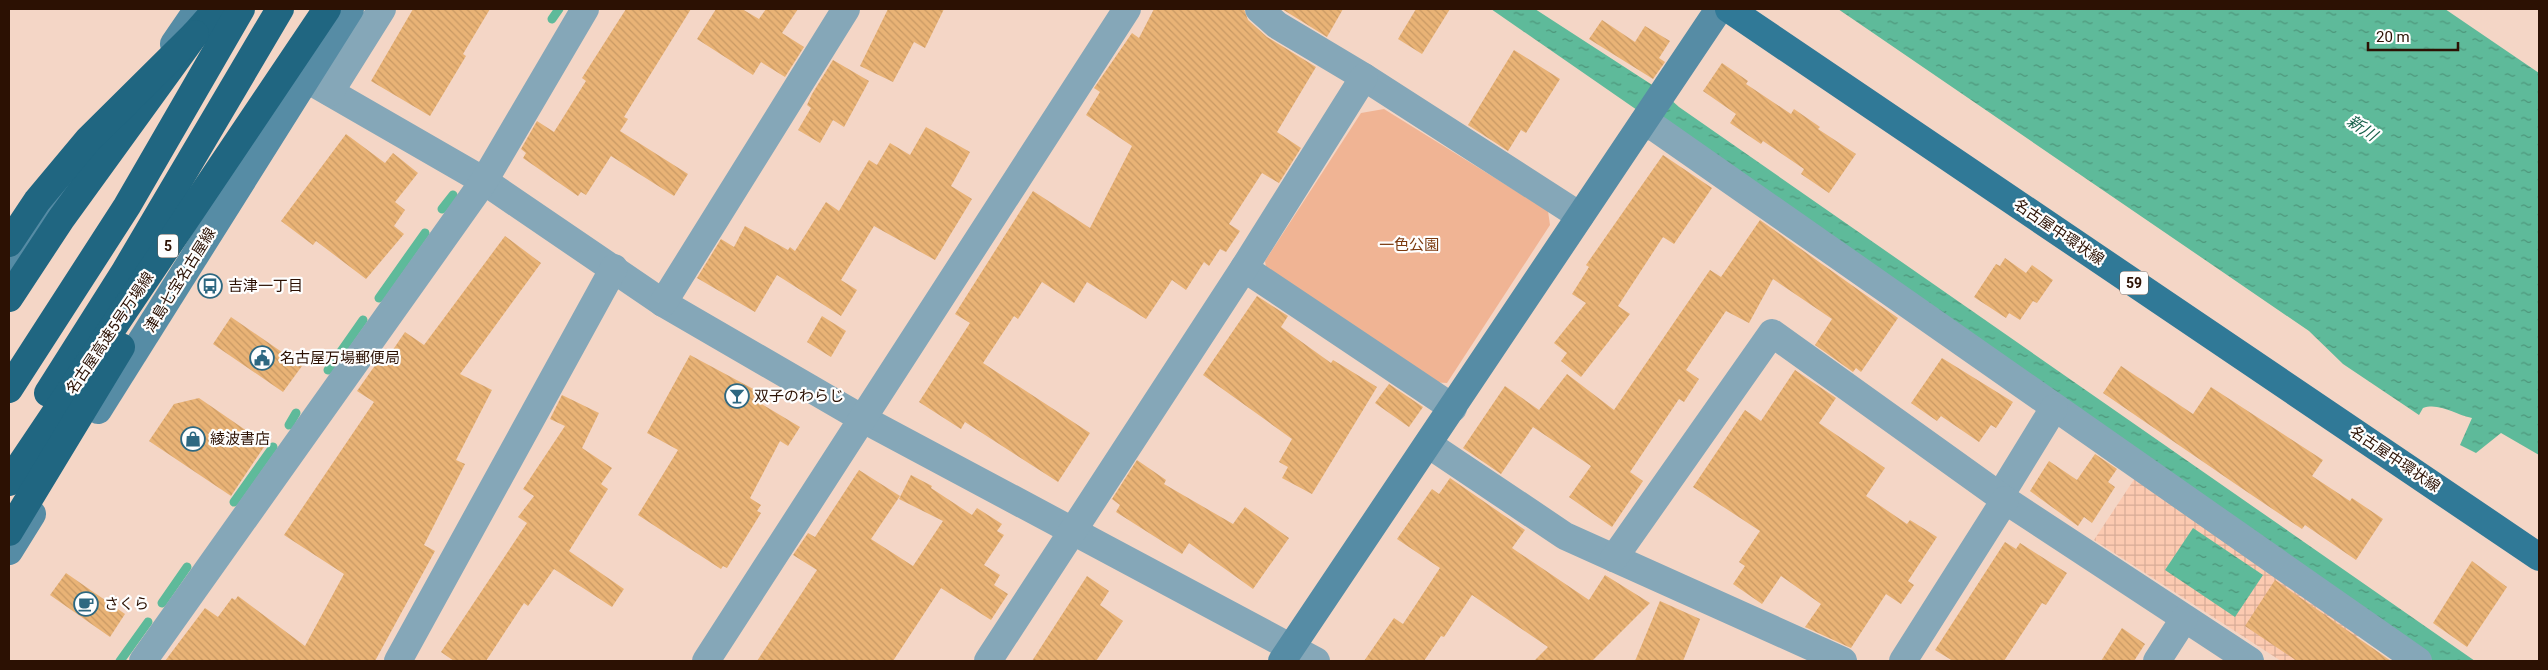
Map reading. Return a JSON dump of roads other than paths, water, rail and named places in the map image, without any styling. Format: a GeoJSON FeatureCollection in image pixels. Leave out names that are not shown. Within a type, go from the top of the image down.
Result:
{"type":"FeatureCollection","features":[{"type":"Feature","properties":{"kind":"highway"},"geometry":{"type":"LineString","coordinates":[[9,243],[62,169],[191,21],[217,9]]}},
{"type":"Feature","properties":{"kind":"highway"},"geometry":{"type":"LineString","coordinates":[[9,389],[127,206],[241,9]]}},
{"type":"Feature","properties":{"kind":"highway"},"geometry":{"type":"LineString","coordinates":[[9,454],[124,272],[280,9]]}},
{"type":"Feature","properties":{"kind":"highway","name":"名古屋高速5号万場線"},"geometry":{"type":"LineString","coordinates":[[9,482],[310,76],[326,9]]}},
{"type":"Feature","properties":{"kind":"highway"},"geometry":{"type":"LineString","coordinates":[[9,298],[191,21]]}},
{"type":"Feature","properties":{"kind":"highway"},"geometry":{"type":"LineString","coordinates":[[9,532],[310,76]]}},
{"type":"Feature","properties":{"kind":"main road","name":"津島七宝名古屋線"},"geometry":{"type":"LineString","coordinates":[[9,551],[310,76],[350,9]]}},
{"type":"Feature","properties":{"kind":"main road"},"geometry":{"type":"LineString","coordinates":[[1287,654],[1718,9]]}},
{"type":"Feature","properties":{"kind":"main road","name":"名古屋中環状線"},"geometry":{"type":"LineString","coordinates":[[1728,9],[2539,557]]}},
{"type":"Feature","properties":{"kind":"main road"},"geometry":{"type":"LineString","coordinates":[[9,266],[191,21]]}},
{"type":"Feature","properties":{"kind":"street"},"geometry":{"type":"LineString","coordinates":[[382,9],[310,76],[484,181],[663,303],[863,419],[1072,530],[1287,654],[1316,661]]}},
{"type":"Feature","properties":{"kind":"street"},"geometry":{"type":"LineString","coordinates":[[143,661],[484,181],[585,9]]}},
{"type":"Feature","properties":{"kind":"street"},"geometry":{"type":"LineString","coordinates":[[663,303],[846,9]]}},
{"type":"Feature","properties":{"kind":"street"},"geometry":{"type":"LineString","coordinates":[[706,661],[1127,9]]}},
{"type":"Feature","properties":{"kind":"street"},"geometry":{"type":"LineString","coordinates":[[1259,9],[1277,25],[1364,77],[1580,216]]}},
{"type":"Feature","properties":{"kind":"street"},"geometry":{"type":"LineString","coordinates":[[988,661],[1244,268],[1364,77]]}},
{"type":"Feature","properties":{"kind":"street"},"geometry":{"type":"LineString","coordinates":[[1643,123],[1657,129],[2418,661]]}},
{"type":"Feature","properties":{"kind":"street"},"geometry":{"type":"LineString","coordinates":[[398,661],[614,268]]}},
{"type":"Feature","properties":{"kind":"street"},"geometry":{"type":"LineString","coordinates":[[1244,268],[1453,408]]}},
{"type":"Feature","properties":{"kind":"street"},"geometry":{"type":"LineString","coordinates":[[1614,558],[1772,333],[2003,498],[2250,661]]}},
{"type":"Feature","properties":{"kind":"street"},"geometry":{"type":"LineString","coordinates":[[1903,661],[2003,498],[2054,408]]}},
{"type":"Feature","properties":{"kind":"street"},"geometry":{"type":"LineString","coordinates":[[1428,444],[1565,536],[1843,661]]}},
{"type":"Feature","properties":{"kind":"street"},"geometry":{"type":"LineString","coordinates":[[2157,661],[2184,619]]}},
{"type":"Feature","properties":{"kind":"water"},"geometry":{"type":"Polygon","coordinates":[[[1491,9],[1535,9],[1660,90],[1679,107],[2475,661],[2433,661],[1491,9]]]}},
{"type":"Feature","properties":{"kind":"water","name":"新川"},"geometry":{"type":"Polygon","coordinates":[[[1838,9],[2445,9],[2539,73],[2539,455],[2501,433],[2476,453],[2460,445],[2472,418],[2435,407],[2423,408],[2419,415],[2343,364],[2309,331],[1838,9]]]}},
{"type":"Feature","properties":{"kind":"water"},"geometry":{"type":"Polygon","coordinates":[[[2193,528],[2263,575],[2235,617],[2165,570],[2193,528]]]}},
{"type":"Feature","properties":{"kind":"waterway"},"geometry":{"type":"LineString","coordinates":[[552,19],[559,9]]}},
{"type":"Feature","properties":{"kind":"waterway"},"geometry":{"type":"LineString","coordinates":[[442,209],[453,195]]}},
{"type":"Feature","properties":{"kind":"waterway"},"geometry":{"type":"LineString","coordinates":[[379,298],[425,233]]}},
{"type":"Feature","properties":{"kind":"waterway"},"geometry":{"type":"LineString","coordinates":[[328,370],[363,320]]}},
{"type":"Feature","properties":{"kind":"waterway"},"geometry":{"type":"LineString","coordinates":[[289,425],[296,413]]}},
{"type":"Feature","properties":{"kind":"waterway"},"geometry":{"type":"LineString","coordinates":[[234,502],[273,447]]}},
{"type":"Feature","properties":{"kind":"waterway"},"geometry":{"type":"LineString","coordinates":[[162,603],[187,567]]}},
{"type":"Feature","properties":{"kind":"waterway"},"geometry":{"type":"LineString","coordinates":[[120,661],[148,622]]}},
{"type":"Feature","properties":{"kind":"place","name":"吉津一丁目"},"geometry":{"type":"Point","coordinates":[210,286]}},
{"type":"Feature","properties":{"kind":"place","name":"名古屋万場郵便局"},"geometry":{"type":"Point","coordinates":[262,358]}},
{"type":"Feature","properties":{"kind":"place","name":"双子のわらじ"},"geometry":{"type":"Point","coordinates":[737,396]}},
{"type":"Feature","properties":{"kind":"place","name":"綾波書店"},"geometry":{"type":"Point","coordinates":[193,439]}},
{"type":"Feature","properties":{"kind":"place","name":"さくら"},"geometry":{"type":"Point","coordinates":[86,604]}},
{"type":"Feature","properties":{"kind":"park label","name":"一色公園"},"geometry":{"type":"Point","coordinates":[1409,245]}}]}
